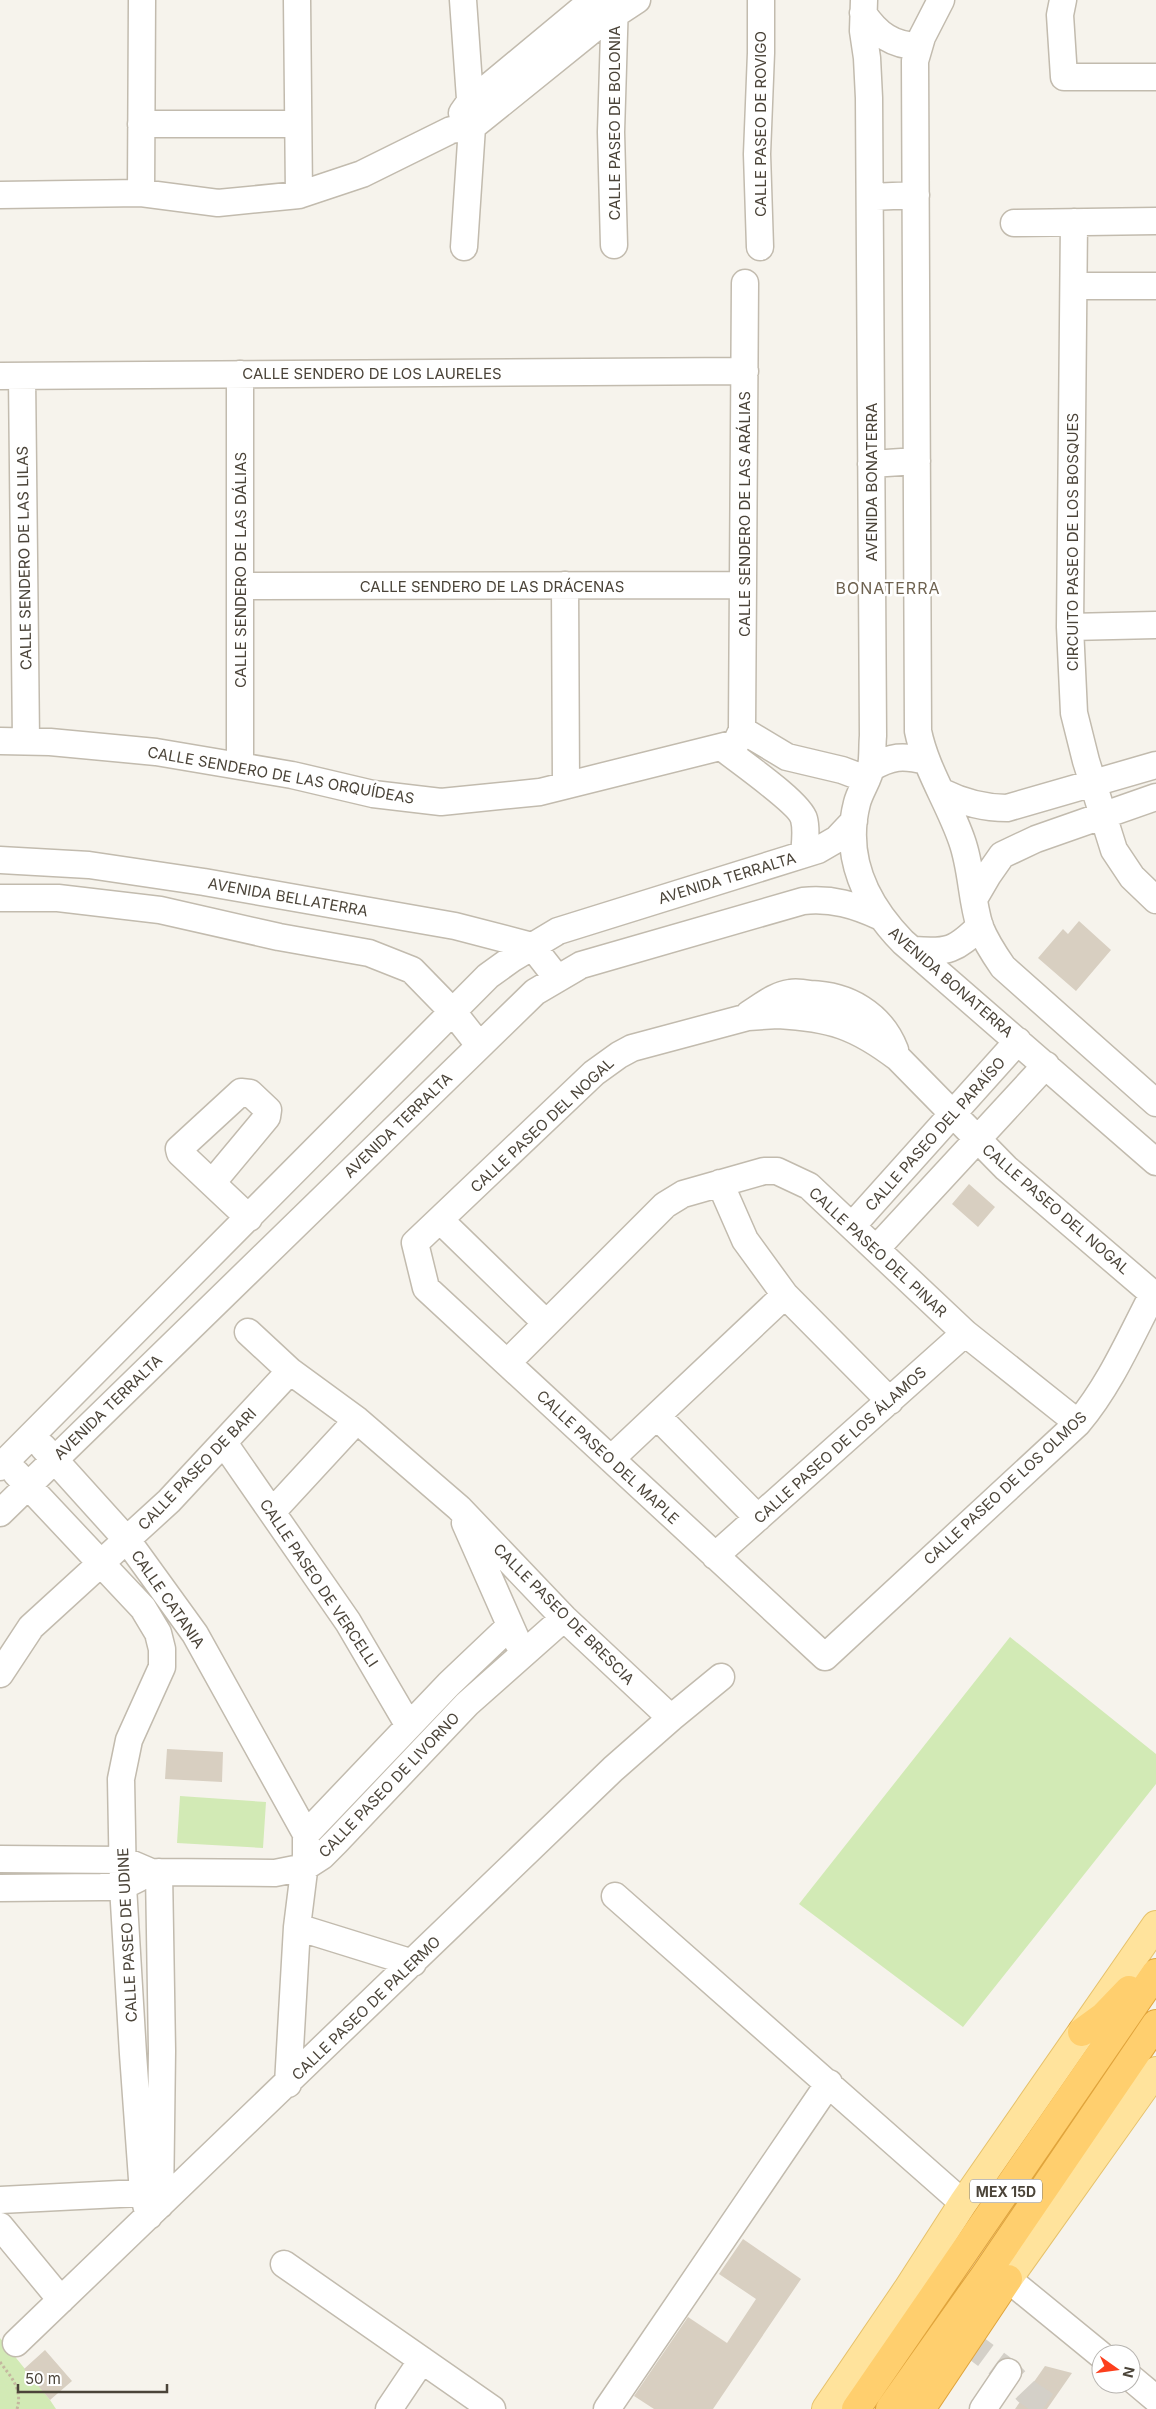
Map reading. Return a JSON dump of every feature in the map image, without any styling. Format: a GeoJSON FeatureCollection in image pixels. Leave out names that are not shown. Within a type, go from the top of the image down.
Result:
{"type":"FeatureCollection","features":[{"type":"Feature","properties":{"kind":"highway"},"geometry":{"type":"LineString","coordinates":[[1082,2032],[1124,1997],[1156,1955]]}},
{"type":"Feature","properties":{"kind":"highway","name":"MEX 15D"},"geometry":{"type":"LineString","coordinates":[[856,2409],[1156,1973]]}},
{"type":"Feature","properties":{"kind":"highway"},"geometry":{"type":"LineString","coordinates":[[890,2409],[985,2275],[1156,2024]]}},
{"type":"Feature","properties":{"kind":"highway"},"geometry":{"type":"LineString","coordinates":[[921,2409],[1008,2279]]}},
{"type":"Feature","properties":{"kind":"main road"},"geometry":{"type":"LineString","coordinates":[[826,2409],[907,2290],[963,2202],[1156,1925]]}},
{"type":"Feature","properties":{"kind":"main road"},"geometry":{"type":"LineString","coordinates":[[1008,2279],[1156,2071]]}},
{"type":"Feature","properties":{"kind":"street"},"geometry":{"type":"LineString","coordinates":[[141,193],[142,0]]}},
{"type":"Feature","properties":{"kind":"street"},"geometry":{"type":"LineString","coordinates":[[297,0],[299,196]]}},
{"type":"Feature","properties":{"kind":"street"},"geometry":{"type":"LineString","coordinates":[[463,0],[464,247]]}},
{"type":"Feature","properties":{"kind":"street"},"geometry":{"type":"LineString","coordinates":[[464,120],[593,0]]}},
{"type":"Feature","properties":{"kind":"street"},"geometry":{"type":"LineString","coordinates":[[0,195],[141,193],[218,203],[299,196],[362,174],[464,120],[596,27],[615,7],[637,0]]}},
{"type":"Feature","properties":{"kind":"street","name":"CALLE PASEO DE ROVIGO"},"geometry":{"type":"LineString","coordinates":[[760,247],[757,154],[761,0]]}},
{"type":"Feature","properties":{"kind":"street"},"geometry":{"type":"LineString","coordinates":[[941,0],[919,46],[915,61],[918,731],[926,761],[942,792],[963,844],[980,926],[989,947],[1003,966],[1156,1103]]}},
{"type":"Feature","properties":{"kind":"street"},"geometry":{"type":"LineString","coordinates":[[1063,0],[1060,15],[1064,77],[1156,77]]}},
{"type":"Feature","properties":{"kind":"street","name":"CALLE PASEO DE BOLONIA"},"geometry":{"type":"LineString","coordinates":[[614,246],[611,132],[615,7]]}},
{"type":"Feature","properties":{"kind":"street"},"geometry":{"type":"LineString","coordinates":[[863,7],[873,28],[884,38],[907,46],[919,46]]}},
{"type":"Feature","properties":{"kind":"street","name":"AVENIDA BONATERRA"},"geometry":{"type":"LineString","coordinates":[[863,7],[869,98],[873,736],[869,774],[857,802],[854,820],[855,866],[872,905],[903,942],[1156,1162]]}},
{"type":"Feature","properties":{"kind":"street"},"geometry":{"type":"LineString","coordinates":[[141,124],[298,124]]}},
{"type":"Feature","properties":{"kind":"street"},"geometry":{"type":"LineString","coordinates":[[870,196],[916,194]]}},
{"type":"Feature","properties":{"kind":"street"},"geometry":{"type":"LineString","coordinates":[[1014,223],[1156,221]]}},
{"type":"Feature","properties":{"kind":"street","name":"CIRCUITO PASEO DE LOS BOSQUES"},"geometry":{"type":"LineString","coordinates":[[1074,222],[1070,627],[1074,712],[1093,784],[1114,850],[1132,877],[1156,900]]}},
{"type":"Feature","properties":{"kind":"street","name":"CALLE SENDERO DE LAS ARÁLIAS"},"geometry":{"type":"LineString","coordinates":[[734,740],[743,585],[745,283]]}},
{"type":"Feature","properties":{"kind":"street"},"geometry":{"type":"LineString","coordinates":[[1074,286],[1156,286]]}},
{"type":"Feature","properties":{"kind":"street","name":"CALLE SENDERO DE LOS LAURELES"},"geometry":{"type":"LineString","coordinates":[[11,376],[745,371]]}},
{"type":"Feature","properties":{"kind":"street","name":"CALLE SENDERO DE LAS DÁLIAS"},"geometry":{"type":"LineString","coordinates":[[240,374],[240,766]]}},
{"type":"Feature","properties":{"kind":"street","name":"CALLE SENDERO DE LAS LILAS"},"geometry":{"type":"LineString","coordinates":[[11,376],[26,741]]}},
{"type":"Feature","properties":{"kind":"street"},"geometry":{"type":"LineString","coordinates":[[871,464],[917,461]]}},
{"type":"Feature","properties":{"kind":"street","name":"CALLE SENDERO DE LAS DRÁCENAS"},"geometry":{"type":"LineString","coordinates":[[240,586],[743,585]]}},
{"type":"Feature","properties":{"kind":"street"},"geometry":{"type":"LineString","coordinates":[[565,586],[566,785]]}},
{"type":"Feature","properties":{"kind":"street"},"geometry":{"type":"LineString","coordinates":[[1070,627],[1156,625]]}},
{"type":"Feature","properties":{"kind":"street"},"geometry":{"type":"LineString","coordinates":[[734,740],[805,762],[869,774],[885,760],[912,758],[926,761]]}},
{"type":"Feature","properties":{"kind":"street"},"geometry":{"type":"LineString","coordinates":[[734,740],[800,810],[804,819],[804,854]]}},
{"type":"Feature","properties":{"kind":"street","name":"CALLE SENDERO DE LAS ORQUÍDEAS"},"geometry":{"type":"LineString","coordinates":[[0,741],[26,741],[156,752],[292,775],[373,794],[441,802],[540,792],[734,740]]}},
{"type":"Feature","properties":{"kind":"street"},"geometry":{"type":"LineString","coordinates":[[786,796],[795,788],[801,777],[805,762]]}},
{"type":"Feature","properties":{"kind":"street"},"geometry":{"type":"LineString","coordinates":[[942,792],[967,804],[988,808],[1007,808],[1156,765]]}},
{"type":"Feature","properties":{"kind":"street"},"geometry":{"type":"LineString","coordinates":[[974,899],[1002,855],[1020,846],[1156,797]]}},
{"type":"Feature","properties":{"kind":"street","name":"AVENIDA TERRALTA"},"geometry":{"type":"LineString","coordinates":[[3,1464],[488,976],[558,931],[818,850],[837,839],[854,820]]}},
{"type":"Feature","properties":{"kind":"street","name":"AVENIDA BELLATERRA"},"geometry":{"type":"LineString","coordinates":[[0,860],[89,864],[204,882],[455,926],[532,946]]}},
{"type":"Feature","properties":{"kind":"street"},"geometry":{"type":"LineString","coordinates":[[0,898],[58,898],[160,910],[279,937],[369,953],[412,970],[453,1012],[479,1045]]}},
{"type":"Feature","properties":{"kind":"street","name":"AVENIDA TERRALTA"},"geometry":{"type":"LineString","coordinates":[[0,1513],[479,1045],[536,992],[580,965],[803,901],[833,900],[864,909],[881,917]]}},
{"type":"Feature","properties":{"kind":"street"},"geometry":{"type":"LineString","coordinates":[[914,950],[940,952],[962,944],[980,926]]}},
{"type":"Feature","properties":{"kind":"street"},"geometry":{"type":"LineString","coordinates":[[532,946],[557,978]]}},
{"type":"Feature","properties":{"kind":"street","name":"CALLE PASEO DEL NOGAL"},"geometry":{"type":"LineString","coordinates":[[415,1243],[594,1073],[619,1055],[632,1048],[744,1018],[771,1000],[790,993],[822,994],[853,1003],[875,1018],[889,1036],[898,1058],[1006,1168],[1153,1294]]}},
{"type":"Feature","properties":{"kind":"street","name":"CALLE PASEO DEL PARAÍSO"},"geometry":{"type":"LineString","coordinates":[[852,1226],[1018,1041]]}},
{"type":"Feature","properties":{"kind":"street"},"geometry":{"type":"LineString","coordinates":[[876,1249],[1046,1065]]}},
{"type":"Feature","properties":{"kind":"street","name":"CALLE PASEO DEL PINAR"},"geometry":{"type":"LineString","coordinates":[[507,1363],[664,1205],[683,1194],[758,1172],[777,1171],[809,1186],[965,1334],[1078,1423]]}},
{"type":"Feature","properties":{"kind":"street"},"geometry":{"type":"LineString","coordinates":[[212,1183],[249,1218]]}},
{"type":"Feature","properties":{"kind":"street"},"geometry":{"type":"LineString","coordinates":[[720,1183],[745,1240],[785,1295],[890,1401]]}},
{"type":"Feature","properties":{"kind":"street"},"geometry":{"type":"LineString","coordinates":[[440,1220],[546,1323]]}},
{"type":"Feature","properties":{"kind":"street","name":"CALLE PASEO DEL MAPLE"},"geometry":{"type":"LineString","coordinates":[[415,1243],[426,1288],[825,1657]]}},
{"type":"Feature","properties":{"kind":"street","name":"CALLE PASEO DE LOS OLMOS"},"geometry":{"type":"LineString","coordinates":[[825,1657],[1078,1423],[1095,1403],[1153,1294]]}},
{"type":"Feature","properties":{"kind":"street"},"geometry":{"type":"LineString","coordinates":[[611,1459],[785,1295]]}},
{"type":"Feature","properties":{"kind":"street","name":"CALLE PASEO DE BRESCIA"},"geometry":{"type":"LineString","coordinates":[[248,1332],[290,1371],[357,1420],[459,1508],[564,1618],[671,1718]]}},
{"type":"Feature","properties":{"kind":"street","name":"CALLE PASEO DE LOS ÁLAMOS"},"geometry":{"type":"LineString","coordinates":[[715,1556],[965,1334]]}},
{"type":"Feature","properties":{"kind":"street","name":"CALLE PASEO DE BARI"},"geometry":{"type":"LineString","coordinates":[[0,1674],[31,1627],[169,1501],[290,1371]]}},
{"type":"Feature","properties":{"kind":"street"},"geometry":{"type":"LineString","coordinates":[[657,1416],[758,1518]]}},
{"type":"Feature","properties":{"kind":"street"},"geometry":{"type":"LineString","coordinates":[[272,1512],[357,1420]]}},
{"type":"Feature","properties":{"kind":"street","name":"CALLE CATANIA"},"geometry":{"type":"LineString","coordinates":[[32,1436],[127,1540],[194,1634],[306,1834]]}},
{"type":"Feature","properties":{"kind":"street","name":"CALLE PASEO DE VERCELLI"},"geometry":{"type":"LineString","coordinates":[[224,1443],[348,1622],[409,1726]]}},
{"type":"Feature","properties":{"kind":"street","name":"CALLE PASEO DE UDINE"},"geometry":{"type":"LineString","coordinates":[[3,1464],[28,1486],[143,1608],[158,1633],[162,1649],[162,1667],[129,1740],[121,1779],[122,1886],[158,2199]]}},
{"type":"Feature","properties":{"kind":"street","name":"CALLE PASEO DE BRESCIA"},"geometry":{"type":"LineString","coordinates":[[459,1508],[509,1627],[524,1654]]}},
{"type":"Feature","properties":{"kind":"street","name":"CALLE PASEO DE LIVORNO"},"geometry":{"type":"LineString","coordinates":[[0,1859],[123,1860],[155,1872],[275,1873],[305,1867],[322,1856],[336,1842],[467,1704],[564,1618]]}},
{"type":"Feature","properties":{"kind":"street","name":"CALLE PASEO DE LIVORNO"},"geometry":{"type":"LineString","coordinates":[[306,1834],[449,1684],[509,1627]]}},
{"type":"Feature","properties":{"kind":"street"},"geometry":{"type":"LineString","coordinates":[[162,1660],[204,1652]]}},
{"type":"Feature","properties":{"kind":"street","name":"CALLE PASEO DE PALERMO"},"geometry":{"type":"LineString","coordinates":[[8,2352],[158,2199],[288,2084],[613,1769],[721,1677]]}},
{"type":"Feature","properties":{"kind":"street"},"geometry":{"type":"LineString","coordinates":[[288,2084],[297,1927],[305,1867],[306,1834]]}},
{"type":"Feature","properties":{"kind":"street","name":"CALLE PASEO DE UDINE"},"geometry":{"type":"LineString","coordinates":[[155,1872],[162,2051],[158,2199]]}},
{"type":"Feature","properties":{"kind":"street","name":"CALLE PASEO DE LIVORNO"},"geometry":{"type":"LineString","coordinates":[[0,1888],[122,1886],[155,1872]]}},
{"type":"Feature","properties":{"kind":"street"},"geometry":{"type":"LineString","coordinates":[[615,1896],[963,2202]]}},
{"type":"Feature","properties":{"kind":"street"},"geometry":{"type":"LineString","coordinates":[[297,1927],[413,1963]]}},
{"type":"Feature","properties":{"kind":"street"},"geometry":{"type":"LineString","coordinates":[[607,2409],[829,2083]]}},
{"type":"Feature","properties":{"kind":"street"},"geometry":{"type":"LineString","coordinates":[[0,2200],[158,2199]]}},
{"type":"Feature","properties":{"kind":"street"},"geometry":{"type":"LineString","coordinates":[[0,2226],[61,2300]]}},
{"type":"Feature","properties":{"kind":"street"},"geometry":{"type":"LineString","coordinates":[[284,2264],[492,2409]]}},
{"type":"Feature","properties":{"kind":"street"},"geometry":{"type":"LineString","coordinates":[[1008,2279],[1091,2347]]}},
{"type":"Feature","properties":{"kind":"street"},"geometry":{"type":"LineString","coordinates":[[388,2409],[422,2360]]}},
{"type":"Feature","properties":{"kind":"street"},"geometry":{"type":"LineString","coordinates":[[983,2409],[1008,2372]]}},
{"type":"Feature","properties":{"kind":"path"},"geometry":{"type":"LineString","coordinates":[[8,2352],[20,2399],[17,2409]]}},
{"type":"Feature","properties":{"kind":"green space"},"geometry":{"type":"Polygon","coordinates":[[[1010,1637],[1156,1754],[1156,1784],[963,2027],[799,1904],[1010,1637]]]}},
{"type":"Feature","properties":{"kind":"green space"},"geometry":{"type":"Polygon","coordinates":[[[180,1796],[266,1802],[263,1848],[177,1843],[180,1796]]]}},
{"type":"Feature","properties":{"kind":"green space"},"geometry":{"type":"Polygon","coordinates":[[[0,2338],[50,2400],[56,2409],[0,2409],[0,2338]]]}},
{"type":"Feature","properties":{"kind":"building"},"geometry":{"type":"Polygon","coordinates":[[[1079,921],[1111,950],[1076,991],[1038,958],[1063,929],[1068,934],[1079,921]]]}},
{"type":"Feature","properties":{"kind":"building"},"geometry":{"type":"Polygon","coordinates":[[[969,1184],[995,1207],[978,1227],[952,1204],[969,1184]]]}},
{"type":"Feature","properties":{"kind":"building"},"geometry":{"type":"Polygon","coordinates":[[[167,1749],[223,1752],[222,1782],[165,1779],[167,1749]]]}},
{"type":"Feature","properties":{"kind":"building"},"geometry":{"type":"Polygon","coordinates":[[[743,2239],[801,2279],[713,2409],[654,2409],[634,2396],[688,2317],[727,2343],[756,2299],[719,2274],[743,2239]]]}},
{"type":"Feature","properties":{"kind":"building"},"geometry":{"type":"Polygon","coordinates":[[[45,2350],[72,2381],[50,2400],[24,2369],[45,2350]]]}},
{"type":"Feature","properties":{"kind":"building"},"geometry":{"type":"Polygon","coordinates":[[[1045,2366],[1072,2373],[1047,2409],[1015,2409],[1045,2366]]]}},
{"type":"Feature","properties":{"kind":"tunnel"},"geometry":{"type":"LineString","coordinates":[[965,2340],[1008,2372],[1027,2392],[1052,2409]]}},
{"type":"Feature","properties":{"kind":"district","name":"BONATERRA"},"geometry":{"type":"Point","coordinates":[888,588]}}]}
